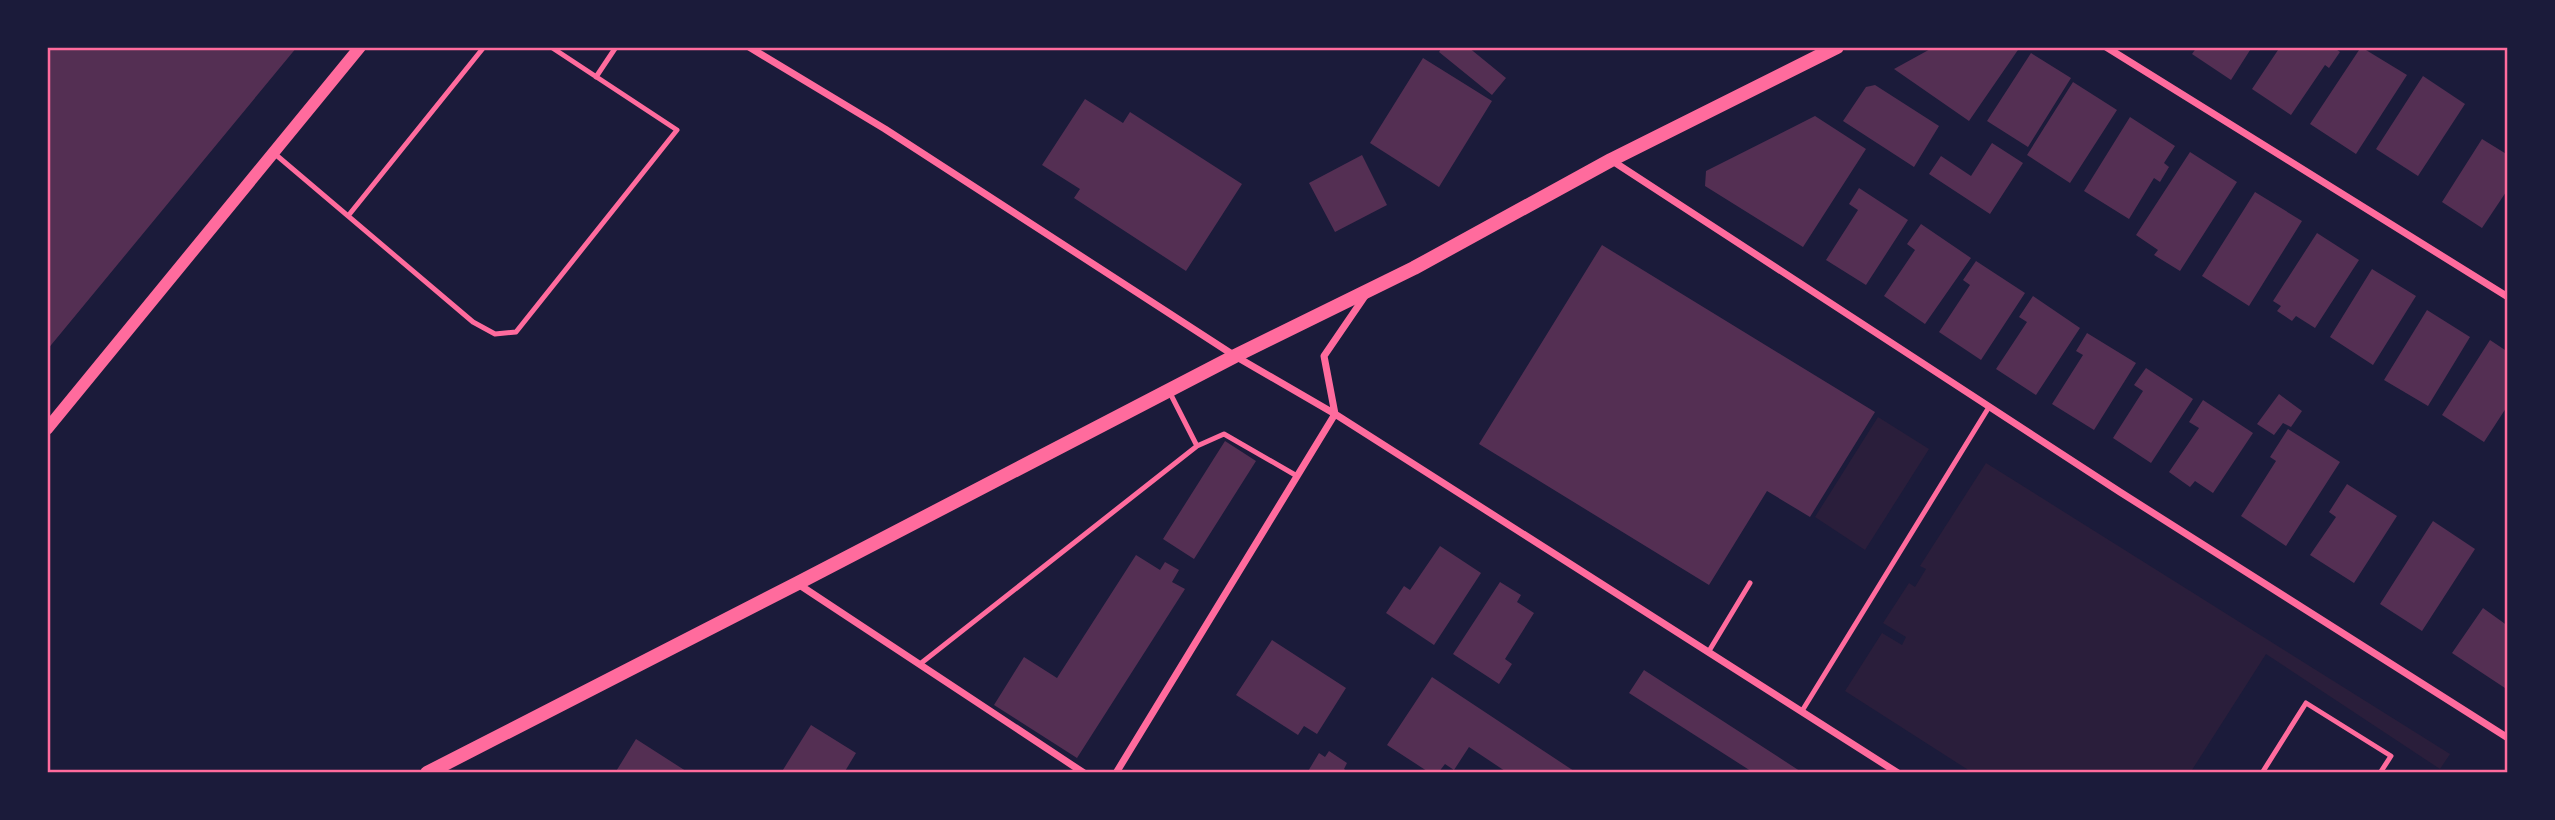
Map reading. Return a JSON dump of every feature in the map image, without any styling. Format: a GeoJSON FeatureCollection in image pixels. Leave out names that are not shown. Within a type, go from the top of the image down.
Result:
{"type":"FeatureCollection","features":[{"type":"Feature","properties":{"kind":"main road"},"geometry":{"type":"LineString","coordinates":[[427,773],[1235,356],[1415,268],[1611,160],[1837,47]]}},
{"type":"Feature","properties":{"kind":"street"},"geometry":{"type":"LineString","coordinates":[[47,429],[360,47]]}},
{"type":"Feature","properties":{"kind":"street"},"geometry":{"type":"LineString","coordinates":[[750,47],[885,129],[1235,356],[1335,414],[1898,773]]}},
{"type":"Feature","properties":{"kind":"street"},"geometry":{"type":"LineString","coordinates":[[2106,47],[2508,298]]}},
{"type":"Feature","properties":{"kind":"street"},"geometry":{"type":"LineString","coordinates":[[1611,160],[1989,407],[2508,738]]}},
{"type":"Feature","properties":{"kind":"street"},"geometry":{"type":"LineString","coordinates":[[1128,773],[1118,770],[1335,414],[1324,356],[1369,290]]}},
{"type":"Feature","properties":{"kind":"street"},"geometry":{"type":"LineString","coordinates":[[798,583],[1084,773]]}},
{"type":"Feature","properties":{"kind":"lane"},"geometry":{"type":"LineString","coordinates":[[348,216],[484,47]]}},
{"type":"Feature","properties":{"kind":"lane"},"geometry":{"type":"LineString","coordinates":[[274,154],[473,323],[495,334],[516,332],[677,130],[551,47]]}},
{"type":"Feature","properties":{"kind":"lane"},"geometry":{"type":"LineString","coordinates":[[596,77],[615,47]]}},
{"type":"Feature","properties":{"kind":"lane"},"geometry":{"type":"LineString","coordinates":[[1169,391],[1197,446]]}},
{"type":"Feature","properties":{"kind":"lane"},"geometry":{"type":"LineString","coordinates":[[1802,711],[1989,407]]}},
{"type":"Feature","properties":{"kind":"lane"},"geometry":{"type":"LineString","coordinates":[[920,664],[1197,446],[1224,434],[1297,476]]}},
{"type":"Feature","properties":{"kind":"lane"},"geometry":{"type":"LineString","coordinates":[[1709,651],[1750,583]]}},
{"type":"Feature","properties":{"kind":"lane"},"geometry":{"type":"LineString","coordinates":[[2262,773],[2306,703],[2391,756],[2381,773]]}},
{"type":"Feature","properties":{"kind":"shaded area"},"geometry":{"type":"Polygon","coordinates":[[[1878,417],[1929,449],[1865,550],[1815,517],[1878,417]]]}},
{"type":"Feature","properties":{"kind":"shaded area"},"geometry":{"type":"Polygon","coordinates":[[[1986,463],[2450,754],[2440,769],[2266,654],[2190,773],[1973,773],[1845,691],[1882,633],[1902,645],[1906,637],[1883,623],[1909,583],[1915,587],[1926,569],[1920,566],[1986,463]]]}},
{"type":"Feature","properties":{"kind":"building"},"geometry":{"type":"Polygon","coordinates":[[[47,47],[297,47],[47,350],[47,47]]]}},
{"type":"Feature","properties":{"kind":"building"},"geometry":{"type":"Polygon","coordinates":[[[1442,47],[1468,47],[1506,78],[1492,95],[1439,52],[1442,47]]]}},
{"type":"Feature","properties":{"kind":"building"},"geometry":{"type":"Polygon","coordinates":[[[1934,47],[2020,47],[1969,121],[1894,69],[1934,47]]]}},
{"type":"Feature","properties":{"kind":"building"},"geometry":{"type":"Polygon","coordinates":[[[2197,47],[2252,47],[2231,80],[2192,54],[2197,47]]]}},
{"type":"Feature","properties":{"kind":"building"},"geometry":{"type":"Polygon","coordinates":[[[2280,47],[2333,47],[2340,52],[2329,68],[2325,65],[2291,115],[2252,89],[2280,47]]]}},
{"type":"Feature","properties":{"kind":"building"},"geometry":{"type":"Polygon","coordinates":[[[2361,47],[2407,75],[2356,154],[2310,124],[2361,47]]]}},
{"type":"Feature","properties":{"kind":"building"},"geometry":{"type":"Polygon","coordinates":[[[2031,53],[2071,78],[2028,147],[1987,121],[2031,53]]]}},
{"type":"Feature","properties":{"kind":"building"},"geometry":{"type":"Polygon","coordinates":[[[1423,58],[1492,101],[1439,187],[1370,143],[1423,58]]]}},
{"type":"Feature","properties":{"kind":"building"},"geometry":{"type":"Polygon","coordinates":[[[2423,76],[2465,104],[2418,176],[2376,149],[2423,76]]]}},
{"type":"Feature","properties":{"kind":"building"},"geometry":{"type":"Polygon","coordinates":[[[2073,82],[2117,110],[2070,183],[2027,155],[2073,82]]]}},
{"type":"Feature","properties":{"kind":"building"},"geometry":{"type":"Polygon","coordinates":[[[1875,85],[1939,126],[1914,167],[1843,121],[1866,87],[1875,85]]]}},
{"type":"Feature","properties":{"kind":"building"},"geometry":{"type":"Polygon","coordinates":[[[1085,99],[1123,123],[1130,112],[1242,184],[1186,271],[1074,198],[1080,189],[1042,165],[1085,99]]]}},
{"type":"Feature","properties":{"kind":"building"},"geometry":{"type":"Polygon","coordinates":[[[1815,116],[1866,149],[1803,247],[1705,186],[1706,171],[1815,116]]]}},
{"type":"Feature","properties":{"kind":"building"},"geometry":{"type":"Polygon","coordinates":[[[2130,117],[2175,146],[2164,163],[2169,167],[2160,182],[2154,178],[2129,219],[2084,191],[2130,117]]]}},
{"type":"Feature","properties":{"kind":"building"},"geometry":{"type":"Polygon","coordinates":[[[2482,139],[2508,155],[2508,189],[2482,228],[2442,202],[2482,139]]]}},
{"type":"Feature","properties":{"kind":"building"},"geometry":{"type":"Polygon","coordinates":[[[1992,143],[2023,163],[1990,214],[1929,174],[1941,156],[1971,176],[1992,143]]]}},
{"type":"Feature","properties":{"kind":"building"},"geometry":{"type":"Polygon","coordinates":[[[2190,152],[2237,182],[2180,271],[2154,255],[2158,250],[2136,235],[2190,152]]]}},
{"type":"Feature","properties":{"kind":"building"},"geometry":{"type":"Polygon","coordinates":[[[1362,155],[1387,205],[1335,232],[1309,183],[1362,155]]]}},
{"type":"Feature","properties":{"kind":"building"},"geometry":{"type":"Polygon","coordinates":[[[1859,188],[1908,220],[1866,285],[1826,260],[1858,210],[1849,204],[1859,188]]]}},
{"type":"Feature","properties":{"kind":"building"},"geometry":{"type":"Polygon","coordinates":[[[2255,192],[2302,221],[2249,306],[2202,276],[2255,192]]]}},
{"type":"Feature","properties":{"kind":"building"},"geometry":{"type":"Polygon","coordinates":[[[1921,224],[1971,258],[1925,324],[1884,296],[1915,250],[1907,244],[1921,224]]]}},
{"type":"Feature","properties":{"kind":"building"},"geometry":{"type":"Polygon","coordinates":[[[2317,233],[2359,260],[2315,328],[2296,316],[2292,321],[2277,311],[2281,306],[2273,301],[2317,233]]]}},
{"type":"Feature","properties":{"kind":"building"},"geometry":{"type":"Polygon","coordinates":[[[1602,245],[1875,412],[1810,517],[1767,491],[1709,585],[1479,444],[1602,245]]]}},
{"type":"Feature","properties":{"kind":"building"},"geometry":{"type":"Polygon","coordinates":[[[1976,261],[2025,293],[1981,360],[1939,332],[1970,285],[1963,280],[1976,261]]]}},
{"type":"Feature","properties":{"kind":"building"},"geometry":{"type":"Polygon","coordinates":[[[2372,269],[2416,296],[2373,365],[2330,337],[2372,269]]]}},
{"type":"Feature","properties":{"kind":"building"},"geometry":{"type":"Polygon","coordinates":[[[2033,296],[2080,328],[2036,395],[1996,369],[2027,322],[2019,317],[2033,296]]]}},
{"type":"Feature","properties":{"kind":"building"},"geometry":{"type":"Polygon","coordinates":[[[2427,310],[2470,337],[2428,406],[2384,380],[2427,310]]]}},
{"type":"Feature","properties":{"kind":"building"},"geometry":{"type":"Polygon","coordinates":[[[2087,333],[2136,363],[2094,430],[2052,404],[2083,355],[2076,351],[2087,333]]]}},
{"type":"Feature","properties":{"kind":"building"},"geometry":{"type":"Polygon","coordinates":[[[2490,340],[2508,352],[2508,405],[2484,442],[2442,415],[2490,340]]]}},
{"type":"Feature","properties":{"kind":"building"},"geometry":{"type":"Polygon","coordinates":[[[2146,368],[2193,399],[2151,463],[2113,438],[2143,391],[2134,385],[2146,368]]]}},
{"type":"Feature","properties":{"kind":"building"},"geometry":{"type":"Polygon","coordinates":[[[2279,394],[2302,411],[2291,427],[2283,423],[2274,435],[2257,424],[2279,394]]]}},
{"type":"Feature","properties":{"kind":"building"},"geometry":{"type":"Polygon","coordinates":[[[2203,400],[2253,433],[2213,493],[2195,481],[2190,487],[2169,472],[2199,428],[2189,422],[2203,400]]]}},
{"type":"Feature","properties":{"kind":"building"},"geometry":{"type":"Polygon","coordinates":[[[2288,429],[2340,462],[2286,546],[2241,516],[2276,461],[2270,457],[2288,429]]]}},
{"type":"Feature","properties":{"kind":"building"},"geometry":{"type":"Polygon","coordinates":[[[1225,441],[1256,461],[1194,559],[1163,539],[1225,441]]]}},
{"type":"Feature","properties":{"kind":"building"},"geometry":{"type":"Polygon","coordinates":[[[2347,484],[2397,516],[2354,583],[2310,555],[2336,517],[2329,512],[2347,484]]]}},
{"type":"Feature","properties":{"kind":"building"},"geometry":{"type":"Polygon","coordinates":[[[2433,521],[2475,549],[2422,631],[2380,604],[2433,521]]]}},
{"type":"Feature","properties":{"kind":"building"},"geometry":{"type":"Polygon","coordinates":[[[1440,546],[1481,573],[1434,645],[1386,613],[1404,586],[1410,590],[1440,546]]]}},
{"type":"Feature","properties":{"kind":"building"},"geometry":{"type":"Polygon","coordinates":[[[1136,555],[1160,570],[1165,562],[1179,570],[1172,582],[1185,589],[1077,758],[994,705],[1024,657],[1057,678],[1136,555]]]}},
{"type":"Feature","properties":{"kind":"building"},"geometry":{"type":"Polygon","coordinates":[[[1500,582],[1521,595],[1517,602],[1534,613],[1505,659],[1512,664],[1499,684],[1453,654],[1500,582]]]}},
{"type":"Feature","properties":{"kind":"building"},"geometry":{"type":"Polygon","coordinates":[[[2483,608],[2508,626],[2508,690],[2452,653],[2483,608]]]}},
{"type":"Feature","properties":{"kind":"building"},"geometry":{"type":"Polygon","coordinates":[[[1272,640],[1346,688],[1317,734],[1304,726],[1298,735],[1236,695],[1272,640]]]}},
{"type":"Feature","properties":{"kind":"building"},"geometry":{"type":"Polygon","coordinates":[[[1644,670],[1803,773],[1754,773],[1629,693],[1644,670]]]}},
{"type":"Feature","properties":{"kind":"building"},"geometry":{"type":"Polygon","coordinates":[[[1432,677],[1577,773],[1508,773],[1469,747],[1454,770],[1445,764],[1438,773],[1430,773],[1387,745],[1432,677]]]}},
{"type":"Feature","properties":{"kind":"building"},"geometry":{"type":"Polygon","coordinates":[[[811,725],[856,753],[844,773],[781,773],[811,725]]]}},
{"type":"Feature","properties":{"kind":"building"},"geometry":{"type":"Polygon","coordinates":[[[636,739],[689,773],[615,773],[636,739]]]}},
{"type":"Feature","properties":{"kind":"building"},"geometry":{"type":"Polygon","coordinates":[[[1329,751],[1347,763],[1344,769],[1349,773],[1307,773],[1319,753],[1325,757],[1329,751]]]}}]}
